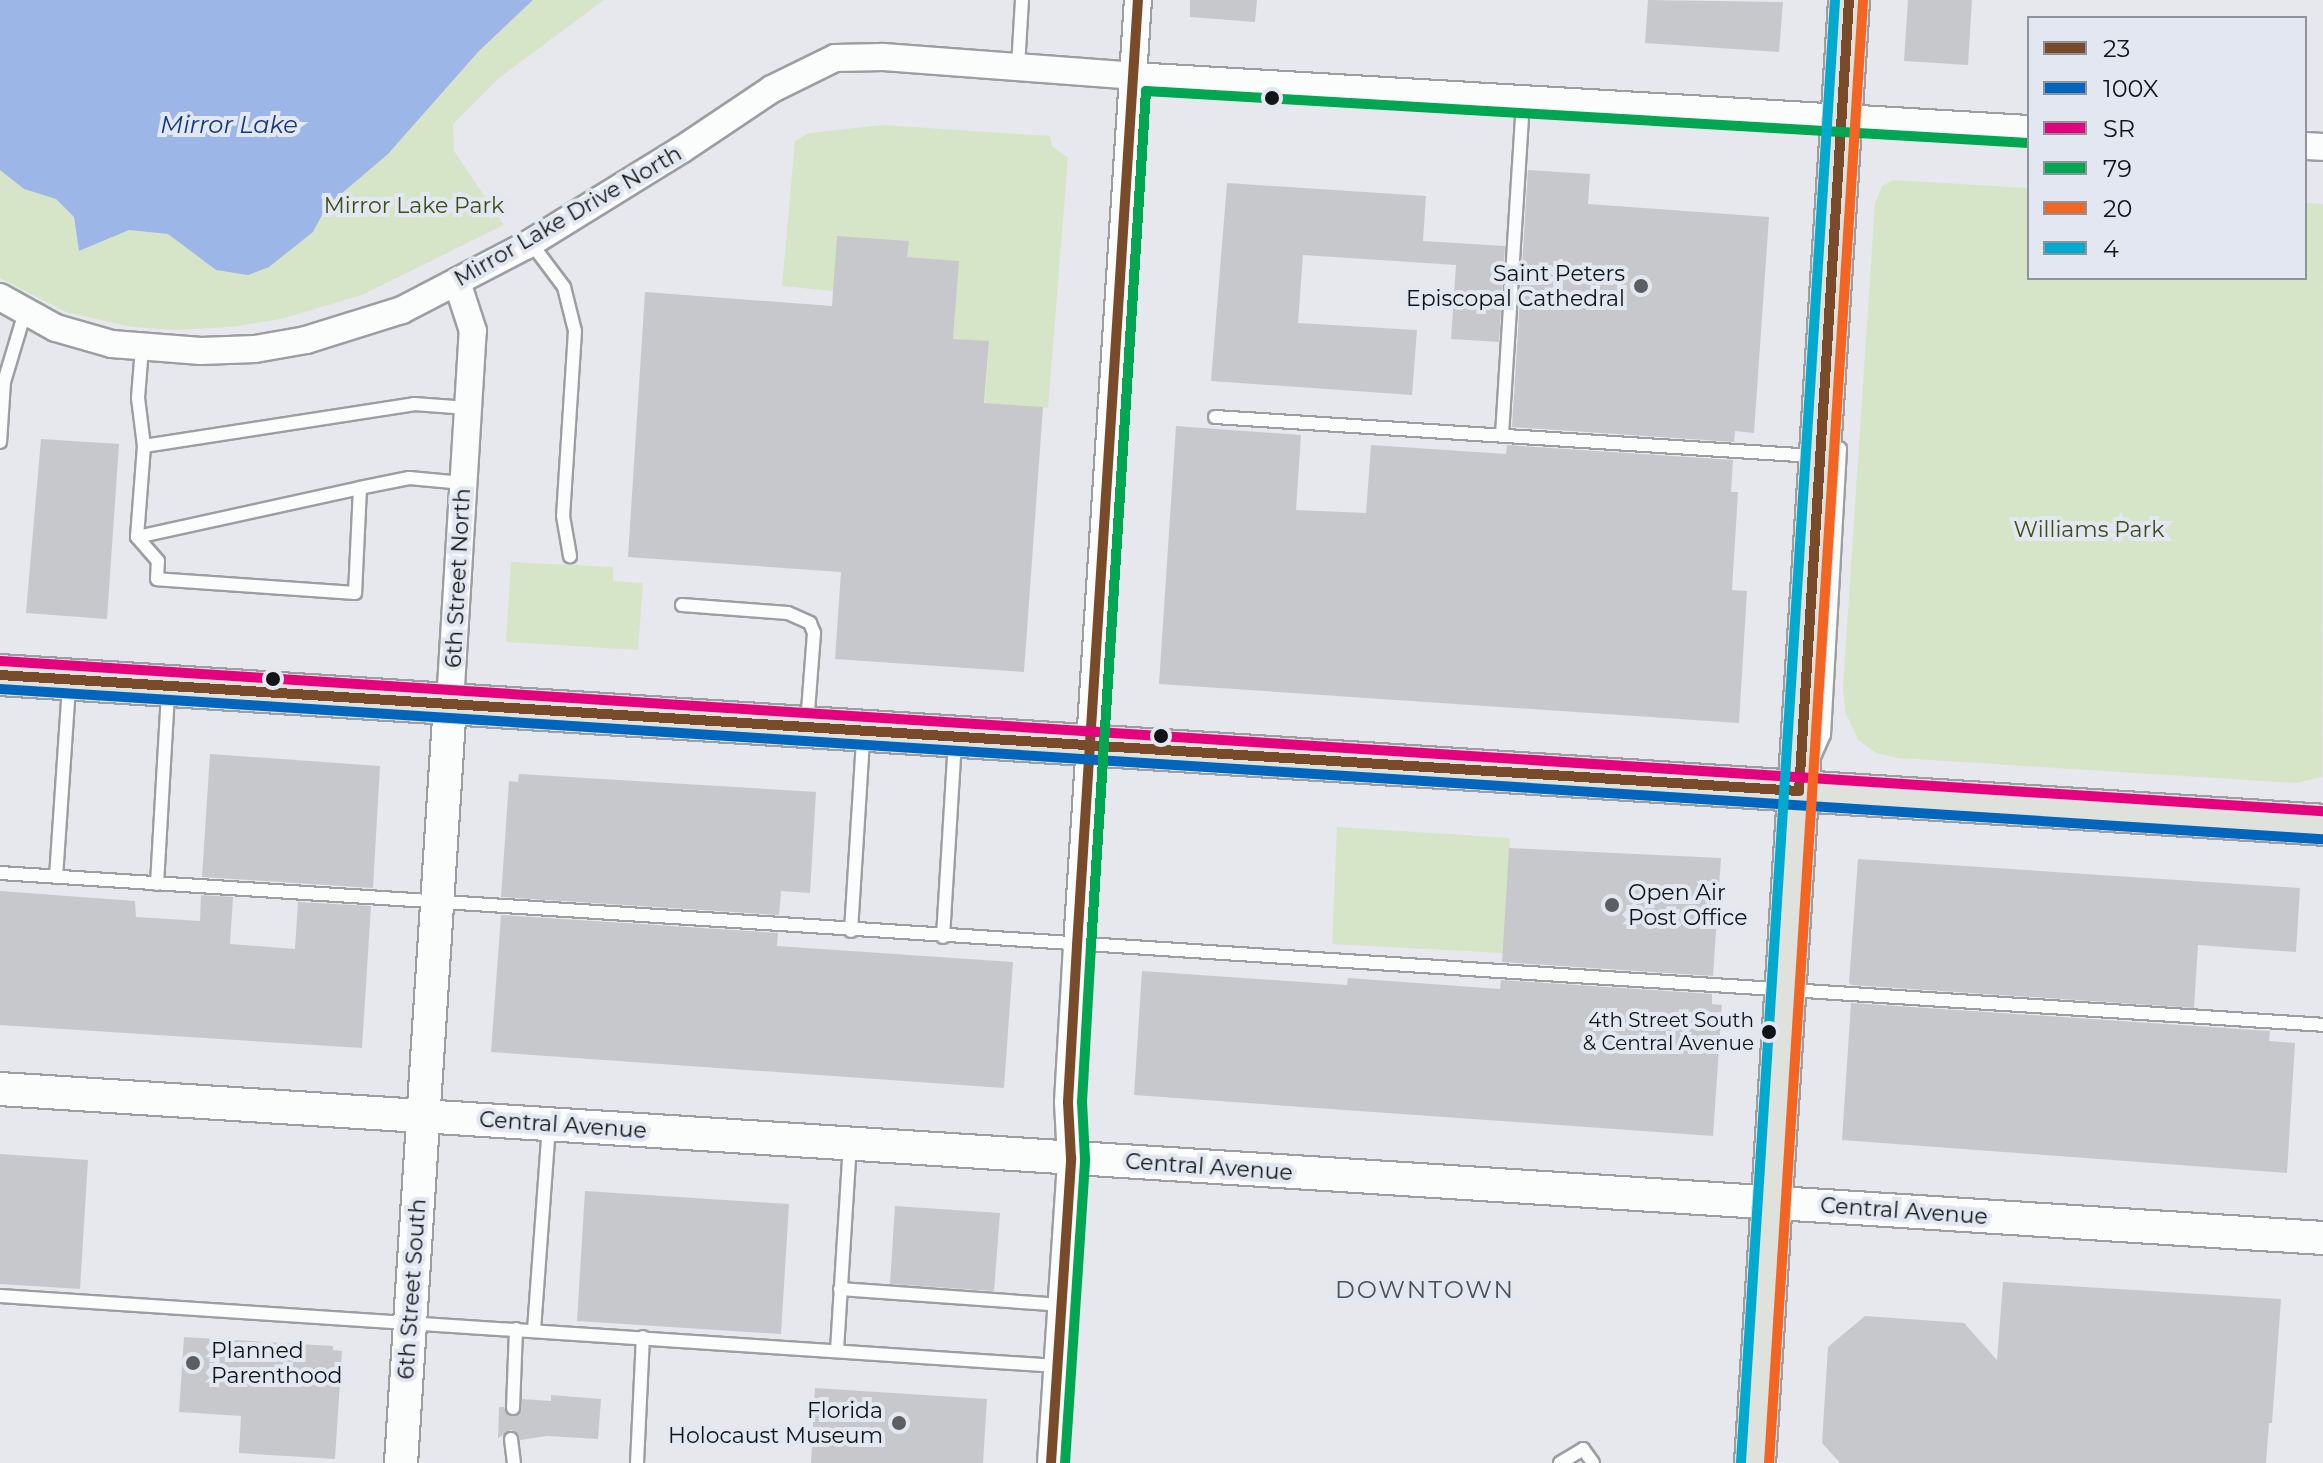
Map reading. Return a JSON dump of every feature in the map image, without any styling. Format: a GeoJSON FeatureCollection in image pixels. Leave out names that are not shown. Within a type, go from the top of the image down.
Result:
{"type":"FeatureCollection","features":[{"type":"Feature","properties":{"kind":"main road"},"geometry":{"type":"LineString","coordinates":[[1755,1463],[1849,0]]}},
{"type":"Feature","properties":{"kind":"main road"},"geometry":{"type":"LineString","coordinates":[[0,675],[2323,825]]}},
{"type":"Feature","properties":{"kind":"street"},"geometry":{"type":"LineString","coordinates":[[1051,1463],[1071,1158],[1068,1102],[1077,945],[1138,0]]}},
{"type":"Feature","properties":{"kind":"street","name":"Mirror Lake Drive North"},"geometry":{"type":"LineString","coordinates":[[0,297],[25,312],[84,338],[142,348],[255,349],[306,340],[402,310],[531,243],[681,150],[772,89],[835,58],[883,57],[1133,76],[2027,129]]}},
{"type":"Feature","properties":{"kind":"street","name":"6th Street North"},"geometry":{"type":"LineString","coordinates":[[423,1116],[473,331],[457,282]]}},
{"type":"Feature","properties":{"kind":"street","name":"Central Avenue"},"geometry":{"type":"LineString","coordinates":[[0,1089],[2323,1238]]}},
{"type":"Feature","properties":{"kind":"street","name":"6th Street South"},"geometry":{"type":"LineString","coordinates":[[401,1463],[423,1116]]}},
{"type":"Feature","properties":{"kind":"lane"},"geometry":{"type":"LineString","coordinates":[[1018,67],[1022,0]]}},
{"type":"Feature","properties":{"kind":"lane"},"geometry":{"type":"LineString","coordinates":[[1502,435],[1523,99]]}},
{"type":"Feature","properties":{"kind":"lane"},"geometry":{"type":"LineString","coordinates":[[1799,791],[1824,735],[1855,175],[1843,118]]}},
{"type":"Feature","properties":{"kind":"lane"},"geometry":{"type":"LineString","coordinates":[[531,243],[564,287],[575,331],[563,516],[570,556]]}},
{"type":"Feature","properties":{"kind":"lane"},"geometry":{"type":"LineString","coordinates":[[0,442],[4,382],[25,312]]}},
{"type":"Feature","properties":{"kind":"lane"},"geometry":{"type":"LineString","coordinates":[[142,348],[138,398],[144,446],[137,537],[158,561],[157,579],[355,593],[360,488]]}},
{"type":"Feature","properties":{"kind":"lane"},"geometry":{"type":"LineString","coordinates":[[144,446],[414,404],[468,408]]}},
{"type":"Feature","properties":{"kind":"lane"},"geometry":{"type":"LineString","coordinates":[[1215,417],[1820,456]]}},
{"type":"Feature","properties":{"kind":"lane"},"geometry":{"type":"LineString","coordinates":[[137,537],[409,478],[463,483]]}},
{"type":"Feature","properties":{"kind":"lane"},"geometry":{"type":"LineString","coordinates":[[682,605],[788,613],[810,623],[814,633],[807,727]]}},
{"type":"Feature","properties":{"kind":"lane"},"geometry":{"type":"LineString","coordinates":[[56,877],[69,679]]}},
{"type":"Feature","properties":{"kind":"lane"},"geometry":{"type":"LineString","coordinates":[[157,884],[169,686]]}},
{"type":"Feature","properties":{"kind":"lane"},"geometry":{"type":"LineString","coordinates":[[851,931],[864,731]]}},
{"type":"Feature","properties":{"kind":"lane"},"geometry":{"type":"LineString","coordinates":[[943,937],[955,736]]}},
{"type":"Feature","properties":{"kind":"lane"},"geometry":{"type":"LineString","coordinates":[[0,873],[2323,1025]]}},
{"type":"Feature","properties":{"kind":"lane"},"geometry":{"type":"LineString","coordinates":[[534,1330],[550,1124]]}},
{"type":"Feature","properties":{"kind":"lane"},"geometry":{"type":"LineString","coordinates":[[837,1350],[850,1143]]}},
{"type":"Feature","properties":{"kind":"lane"},"geometry":{"type":"LineString","coordinates":[[840,1289],[1061,1305]]}},
{"type":"Feature","properties":{"kind":"lane"},"geometry":{"type":"LineString","coordinates":[[0,1296],[1057,1366]]}},
{"type":"Feature","properties":{"kind":"lane"},"geometry":{"type":"LineString","coordinates":[[513,1408],[516,1329]]}},
{"type":"Feature","properties":{"kind":"lane"},"geometry":{"type":"LineString","coordinates":[[637,1463],[643,1337]]}},
{"type":"Feature","properties":{"kind":"lane"},"geometry":{"type":"LineString","coordinates":[[511,1439],[514,1463]]}},
{"type":"Feature","properties":{"kind":"lane"},"geometry":{"type":"LineString","coordinates":[[1560,1463],[1583,1449],[1593,1463]]}},
{"type":"Feature","properties":{"kind":"green space","name":"Mirror Lake Park"},"geometry":{"type":"Polygon","coordinates":[[[533,0],[604,0],[499,78],[453,124],[454,151],[504,225],[362,295],[281,319],[231,327],[174,330],[131,327],[66,312],[0,278],[0,170],[24,189],[56,199],[74,217],[79,251],[129,230],[168,234],[216,270],[290,247],[313,232],[327,206],[388,154],[479,51],[533,0]]]}},
{"type":"Feature","properties":{"kind":"green space"},"geometry":{"type":"Polygon","coordinates":[[[883,125],[1050,136],[1052,146],[1068,158],[1048,408],[985,403],[989,342],[953,339],[958,261],[907,257],[909,242],[833,291],[782,286],[795,141],[809,133],[883,125]]]}},
{"type":"Feature","properties":{"kind":"green space","name":"Williams Park"},"geometry":{"type":"Polygon","coordinates":[[[1893,180],[2027,188],[2027,280],[2307,280],[2307,203],[2323,204],[2322,777],[2297,783],[1898,758],[1876,753],[1858,740],[1845,711],[1843,687],[1875,203],[1882,186],[1893,180]]]}},
{"type":"Feature","properties":{"kind":"green space"},"geometry":{"type":"Polygon","coordinates":[[[511,562],[613,567],[613,581],[643,583],[638,650],[506,642],[511,562]]]}},
{"type":"Feature","properties":{"kind":"green space"},"geometry":{"type":"Polygon","coordinates":[[[1337,827],[1510,838],[1503,953],[1332,944],[1337,827]]]}},
{"type":"Feature","properties":{"kind":"water","name":"Mirror Lake"},"geometry":{"type":"Polygon","coordinates":[[[0,0],[533,0],[479,51],[388,154],[327,206],[313,232],[269,267],[248,275],[216,270],[168,234],[129,230],[79,251],[74,217],[56,199],[24,189],[0,170],[0,0]]]}},
{"type":"Feature","properties":{"kind":"building"},"geometry":{"type":"Polygon","coordinates":[[[1190,0],[1257,0],[1255,22],[1190,17],[1190,0]]]}},
{"type":"Feature","properties":{"kind":"building"},"geometry":{"type":"Polygon","coordinates":[[[1648,0],[1783,2],[1779,52],[1645,43],[1648,0]]]}},
{"type":"Feature","properties":{"kind":"building"},"geometry":{"type":"Polygon","coordinates":[[[1908,0],[1972,0],[1968,65],[1904,61],[1908,0]]]}},
{"type":"Feature","properties":{"kind":"building","name":"Saint Peters Episcopal Cathedral"},"geometry":{"type":"Polygon","coordinates":[[[1528,170],[1590,174],[1588,204],[1769,217],[1754,433],[1735,431],[1734,442],[1512,427],[1528,170]]]}},
{"type":"Feature","properties":{"kind":"building"},"geometry":{"type":"Polygon","coordinates":[[[1227,183],[1426,196],[1423,241],[1505,246],[1499,342],[1451,339],[1456,265],[1303,255],[1298,323],[1417,330],[1412,395],[1211,381],[1227,183]]]}},
{"type":"Feature","properties":{"kind":"building"},"geometry":{"type":"Polygon","coordinates":[[[837,236],[909,241],[907,257],[959,261],[953,339],[989,341],[984,403],[1043,407],[1024,672],[835,659],[841,572],[628,557],[645,292],[832,306],[837,236]]]}},
{"type":"Feature","properties":{"kind":"building"},"geometry":{"type":"Polygon","coordinates":[[[1176,426],[1301,435],[1296,510],[1366,513],[1371,445],[1506,454],[1507,445],[1733,460],[1731,492],[1738,492],[1732,590],[1747,591],[1739,723],[1159,684],[1176,426]]]}},
{"type":"Feature","properties":{"kind":"building"},"geometry":{"type":"Polygon","coordinates":[[[41,439],[119,444],[107,619],[26,613],[41,439]]]}},
{"type":"Feature","properties":{"kind":"building"},"geometry":{"type":"Polygon","coordinates":[[[210,754],[380,766],[373,888],[202,877],[210,754]]]}},
{"type":"Feature","properties":{"kind":"building"},"geometry":{"type":"Polygon","coordinates":[[[519,774],[816,792],[810,893],[781,891],[779,915],[501,897],[509,781],[518,782],[519,774]]]}},
{"type":"Feature","properties":{"kind":"building","name":"Open Air Post Office"},"geometry":{"type":"Polygon","coordinates":[[[1509,848],[1721,858],[1713,976],[1502,962],[1509,848]]]}},
{"type":"Feature","properties":{"kind":"building"},"geometry":{"type":"Polygon","coordinates":[[[1858,859],[2300,888],[2296,952],[2198,945],[2194,1008],[1852,985],[1849,983],[1858,859]]]}},
{"type":"Feature","properties":{"kind":"building"},"geometry":{"type":"Polygon","coordinates":[[[0,891],[135,901],[136,917],[200,921],[201,895],[233,897],[230,944],[295,949],[298,902],[371,906],[362,1048],[0,1025],[0,891]]]}},
{"type":"Feature","properties":{"kind":"building"},"geometry":{"type":"Polygon","coordinates":[[[501,915],[778,933],[777,946],[1013,962],[1004,1088],[491,1052],[501,915]]]}},
{"type":"Feature","properties":{"kind":"building"},"geometry":{"type":"Polygon","coordinates":[[[1142,971],[1347,985],[1348,978],[1500,989],[1501,980],[1712,994],[1712,1004],[1722,1005],[1713,1136],[1134,1095],[1142,971]]]}},
{"type":"Feature","properties":{"kind":"building"},"geometry":{"type":"Polygon","coordinates":[[[1851,1003],[2270,1031],[2269,1041],[2295,1043],[2287,1173],[1842,1140],[1851,1003]]]}},
{"type":"Feature","properties":{"kind":"building"},"geometry":{"type":"Polygon","coordinates":[[[0,1154],[88,1160],[80,1289],[0,1284],[0,1154]]]}},
{"type":"Feature","properties":{"kind":"building"},"geometry":{"type":"Polygon","coordinates":[[[585,1191],[789,1204],[781,1334],[577,1321],[585,1191]]]}},
{"type":"Feature","properties":{"kind":"building"},"geometry":{"type":"Polygon","coordinates":[[[895,1206],[1000,1213],[994,1291],[890,1284],[895,1206]]]}},
{"type":"Feature","properties":{"kind":"building"},"geometry":{"type":"Polygon","coordinates":[[[2003,1282],[2281,1299],[2266,1463],[1840,1463],[1822,1443],[1828,1347],[1865,1316],[1964,1323],[1997,1360],[2003,1282]]]}},
{"type":"Feature","properties":{"kind":"building"},"geometry":{"type":"Polygon","coordinates":[[[184,1337],[333,1346],[333,1350],[342,1351],[335,1459],[239,1453],[241,1416],[179,1412],[184,1337]]]}},
{"type":"Feature","properties":{"kind":"building","name":"Florida Holocaust Museum"},"geometry":{"type":"Polygon","coordinates":[[[815,1388],[987,1399],[983,1463],[811,1463],[815,1388]]]}},
{"type":"Feature","properties":{"kind":"building"},"geometry":{"type":"Polygon","coordinates":[[[551,1395],[601,1399],[598,1439],[547,1436],[520,1440],[518,1433],[511,1430],[498,1438],[499,1407],[504,1407],[509,1416],[516,1416],[521,1412],[522,1399],[551,1401],[551,1395]]]}},
{"type":"Feature","properties":{"kind":"transit line","name":"23"},"geometry":{"type":"LineString","coordinates":[[1051,1463],[1071,1158],[1068,1102],[1077,945],[1138,0]]}},
{"type":"Feature","properties":{"kind":"transit line","name":"4"},"geometry":{"type":"LineString","coordinates":[[1741,1462],[1835,0]]}},
{"type":"Feature","properties":{"kind":"transit line","name":"23"},"geometry":{"type":"LineString","coordinates":[[0,675],[1799,791],[1849,0]]}},
{"type":"Feature","properties":{"kind":"transit line","name":"20"},"geometry":{"type":"LineString","coordinates":[[1769,1463],[1863,1]]}},
{"type":"Feature","properties":{"kind":"transit line","name":"79"},"geometry":{"type":"LineString","coordinates":[[1065,1463],[1085,1159],[1082,1102],[1091,946],[1146,91],[2027,143]]}},
{"type":"Feature","properties":{"kind":"transit line","name":"SR"},"geometry":{"type":"LineString","coordinates":[[1,661],[2323,811]]}},
{"type":"Feature","properties":{"kind":"transit line","name":"100X"},"geometry":{"type":"LineString","coordinates":[[0,689],[2322,839]]}},
{"type":"Feature","properties":{"kind":"place","name":"Saint Peters Episcopal Cathedral"},"geometry":{"type":"Point","coordinates":[1641,286]}},
{"type":"Feature","properties":{"kind":"place","name":"Open Air Post Office"},"geometry":{"type":"Point","coordinates":[1612,905]}},
{"type":"Feature","properties":{"kind":"place","name":"4th Street South & Central Avenue"},"geometry":{"type":"Point","coordinates":[1769,1032]}},
{"type":"Feature","properties":{"kind":"place","name":"Planned Parenthood"},"geometry":{"type":"Point","coordinates":[193,1363]}},
{"type":"Feature","properties":{"kind":"place","name":"Florida Holocaust Museum"},"geometry":{"type":"Point","coordinates":[899,1423]}},
{"type":"Feature","properties":{"kind":"district","name":"DOWNTOWN"},"geometry":{"type":"Point","coordinates":[1425,1290]}}]}
